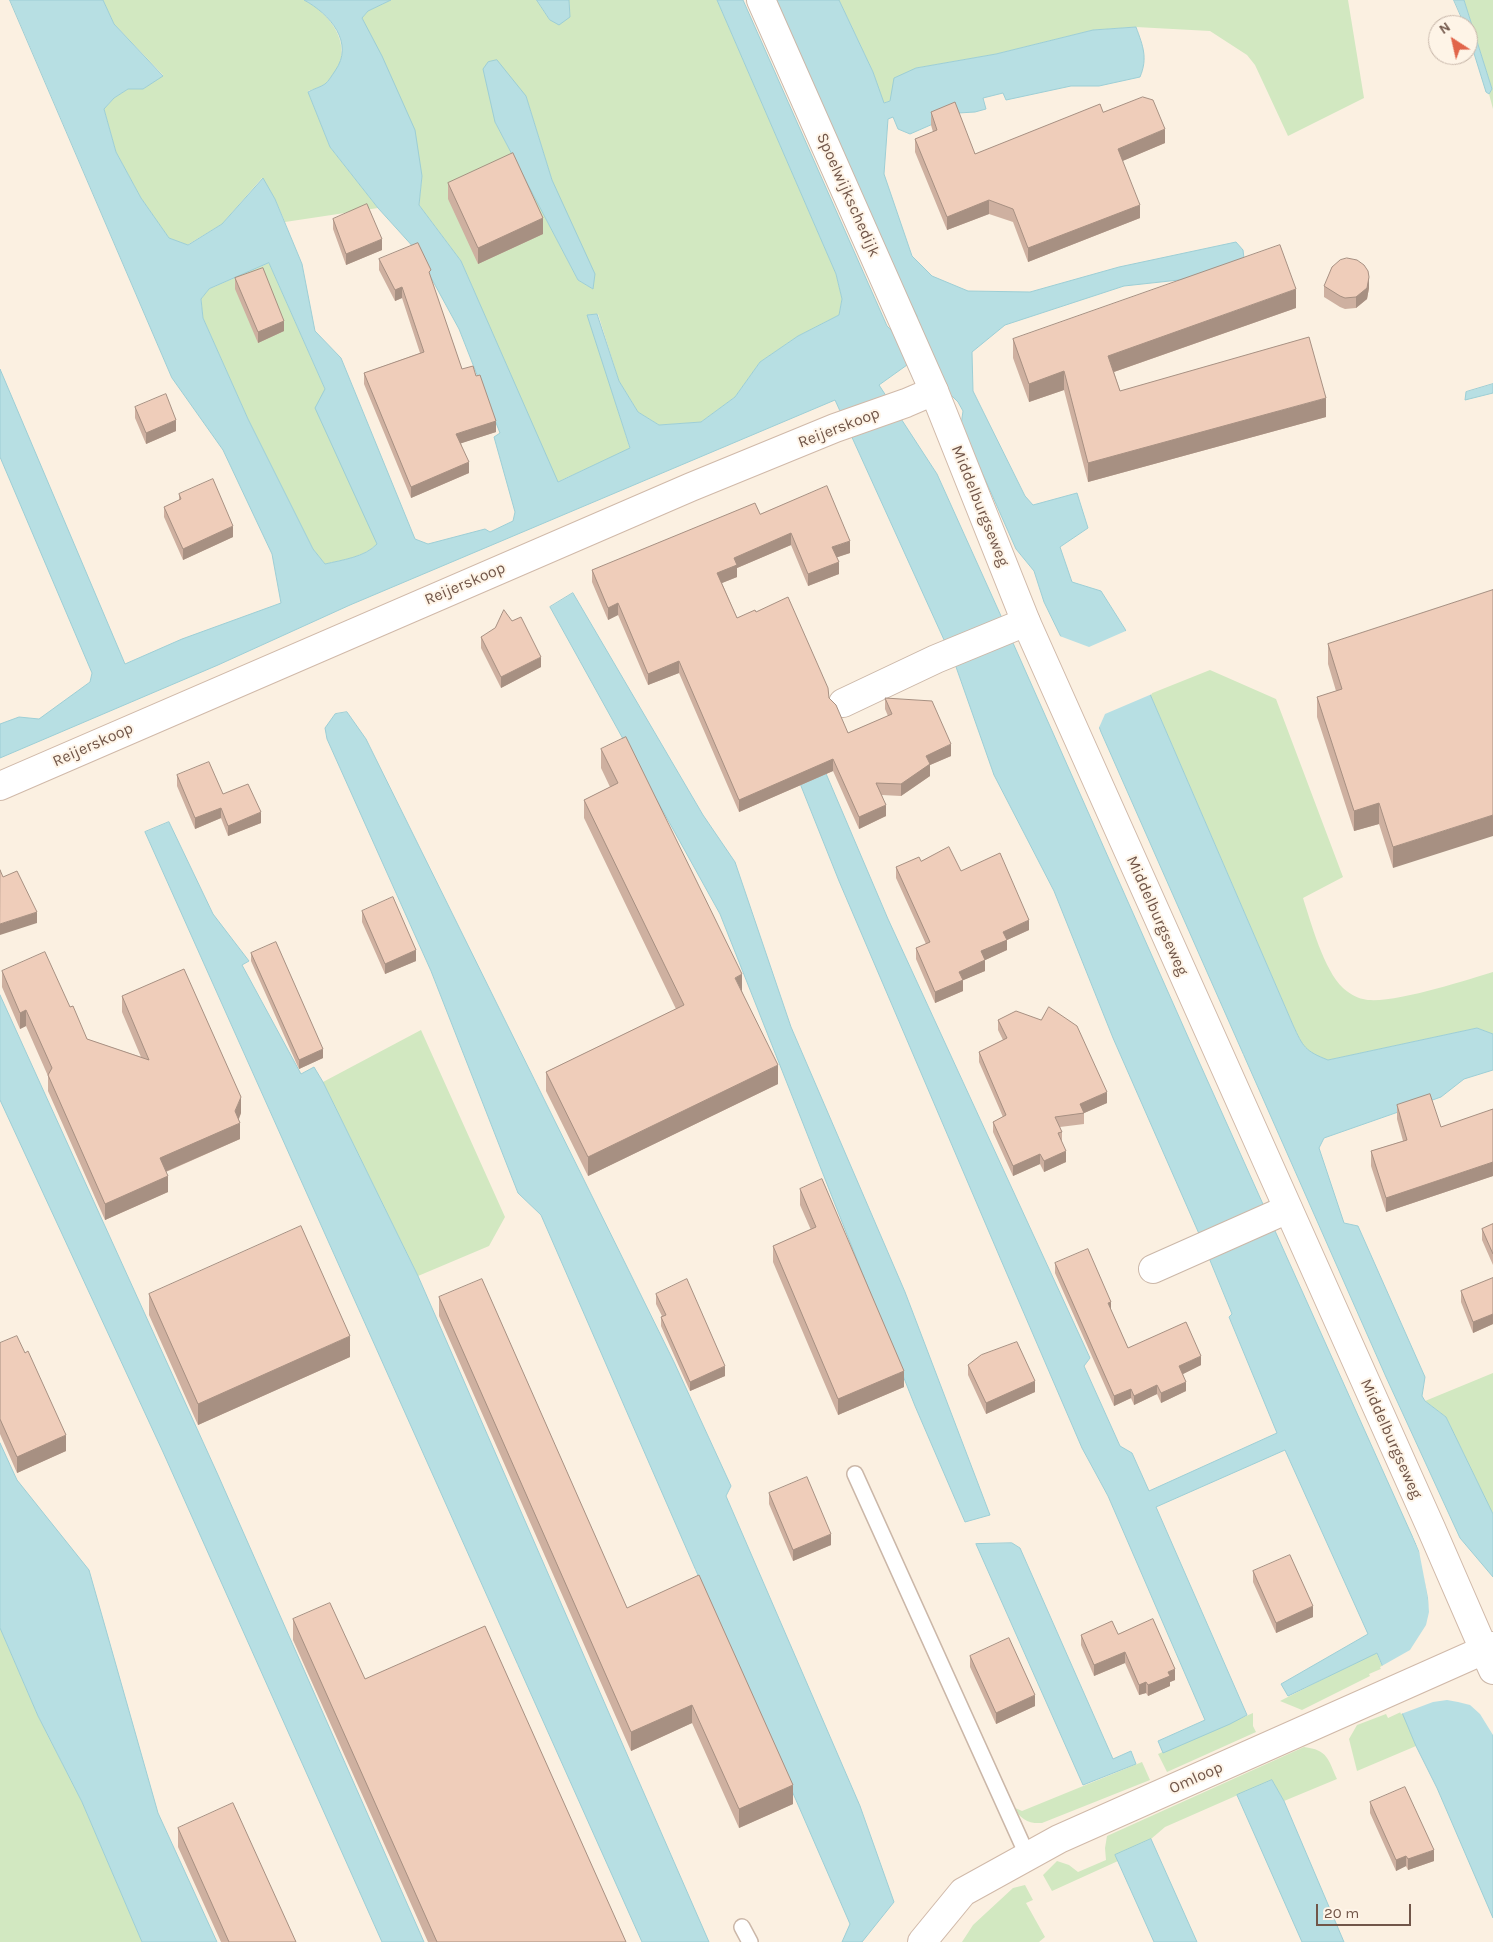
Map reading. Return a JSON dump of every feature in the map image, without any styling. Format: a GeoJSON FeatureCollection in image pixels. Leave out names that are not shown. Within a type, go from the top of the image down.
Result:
{"type":"FeatureCollection","features":[{"type":"Feature","properties":{"kind":"street","name":"Spoelwijkschedijk"},"geometry":{"type":"LineString","coordinates":[[761,0],[934,391]]}},
{"type":"Feature","properties":{"kind":"street","name":"Reijerskoop"},"geometry":{"type":"LineString","coordinates":[[0,786],[481,577],[835,428],[934,391]]}},
{"type":"Feature","properties":{"kind":"street","name":"Middelburgseweg"},"geometry":{"type":"LineString","coordinates":[[934,391],[1018,625],[1288,1209],[1484,1656]]}},
{"type":"Feature","properties":{"kind":"street"},"geometry":{"type":"LineString","coordinates":[[843,703],[936,659],[1018,625]]}},
{"type":"Feature","properties":{"kind":"street"},"geometry":{"type":"LineString","coordinates":[[1153,1269],[1288,1209]]}},
{"type":"Feature","properties":{"kind":"street","name":"Omloop"},"geometry":{"type":"LineString","coordinates":[[922,1942],[963,1892],[1059,1840],[1378,1697],[1484,1656]]}},
{"type":"Feature","properties":{"kind":"lane"},"geometry":{"type":"LineString","coordinates":[[855,1474],[1028,1857]]}},
{"type":"Feature","properties":{"kind":"lane"},"geometry":{"type":"LineString","coordinates":[[742,1927],[750,1942]]}},
{"type":"Feature","properties":{"kind":"green space"},"geometry":{"type":"Polygon","coordinates":[[[103,0],[304,0],[315,7],[333,26],[339,37],[342,48],[341,60],[336,72],[326,83],[308,91],[330,147],[378,208],[285,222],[275,199],[262,178],[222,224],[187,245],[169,238],[141,198],[116,152],[104,109],[114,98],[128,89],[143,89],[163,75],[114,24],[103,0]]]}},
{"type":"Feature","properties":{"kind":"green space"},"geometry":{"type":"Polygon","coordinates":[[[391,0],[537,0],[550,20],[570,17],[569,0],[717,0],[836,274],[842,299],[839,315],[798,336],[760,362],[735,397],[701,422],[659,425],[638,412],[619,381],[598,314],[588,315],[630,449],[557,482],[461,261],[419,205],[422,176],[362,18],[368,11],[391,0]],[[526,96],[495,122],[578,280],[593,289],[552,180],[526,96]]]}},
{"type":"Feature","properties":{"kind":"green space"},"geometry":{"type":"Polygon","coordinates":[[[839,0],[1348,0],[1364,98],[1288,136],[1255,65],[1247,55],[1210,31],[1136,27],[1093,30],[996,54],[916,68],[890,101],[883,103],[873,72],[839,0]]]}},
{"type":"Feature","properties":{"kind":"green space"},"geometry":{"type":"Polygon","coordinates":[[[1464,0],[1493,0],[1493,109],[1489,94],[1492,89],[1478,44],[1478,15],[1469,15],[1464,0]]]}},
{"type":"Feature","properties":{"kind":"green space"},"geometry":{"type":"Polygon","coordinates":[[[269,263],[325,389],[377,544],[359,555],[325,564],[313,549],[248,419],[203,318],[201,299],[209,289],[269,263]]]}},
{"type":"Feature","properties":{"kind":"green space"},"geometry":{"type":"Polygon","coordinates":[[[1210,670],[1276,699],[1343,877],[1303,898],[1319,946],[1336,980],[1345,990],[1355,996],[1374,1000],[1408,996],[1493,972],[1493,1034],[1477,1028],[1328,1060],[1309,1051],[1302,1044],[1150,694],[1210,670]]]}},
{"type":"Feature","properties":{"kind":"green space"},"geometry":{"type":"Polygon","coordinates":[[[421,1030],[505,1217],[489,1246],[418,1276],[323,1082],[421,1030]]]}},
{"type":"Feature","properties":{"kind":"green space"},"geometry":{"type":"Polygon","coordinates":[[[1493,1373],[1493,1514],[1446,1417],[1425,1401],[1493,1373]]]}},
{"type":"Feature","properties":{"kind":"green space"},"geometry":{"type":"Polygon","coordinates":[[[0,1628],[38,1716],[82,1802],[142,1942],[0,1942],[0,1628]]]}},
{"type":"Feature","properties":{"kind":"green space"},"geometry":{"type":"Polygon","coordinates":[[[1376,1652],[1383,1668],[1369,1674],[1370,1676],[1302,1710],[1280,1701],[1376,1652]]]}},
{"type":"Feature","properties":{"kind":"green space"},"geometry":{"type":"Polygon","coordinates":[[[1403,1711],[1416,1746],[1357,1771],[1349,1739],[1357,1725],[1386,1714],[1388,1718],[1403,1711]]]}},
{"type":"Feature","properties":{"kind":"green space"},"geometry":{"type":"Polygon","coordinates":[[[1253,1713],[1253,1726],[1256,1732],[1167,1772],[1158,1754],[1253,1713]]]}},
{"type":"Feature","properties":{"kind":"green space"},"geometry":{"type":"Polygon","coordinates":[[[1304,1747],[1323,1753],[1337,1779],[1284,1801],[1272,1780],[1165,1827],[1151,1839],[1116,1855],[1118,1861],[1052,1891],[1043,1875],[1057,1861],[1069,1865],[1078,1872],[1106,1860],[1107,1836],[1304,1747]]]}},
{"type":"Feature","properties":{"kind":"green space"},"geometry":{"type":"Polygon","coordinates":[[[1142,1762],[1150,1780],[1042,1823],[1033,1823],[1025,1820],[1013,1807],[1022,1811],[1142,1762]]]}},
{"type":"Feature","properties":{"kind":"green space"},"geometry":{"type":"Polygon","coordinates":[[[1025,1885],[1033,1900],[1026,1903],[1045,1937],[1039,1942],[962,1942],[973,1925],[1013,1888],[1025,1885]]]}},
{"type":"Feature","properties":{"kind":"water"},"geometry":{"type":"Polygon","coordinates":[[[10,0],[103,0],[114,24],[163,76],[143,89],[128,89],[114,98],[104,109],[116,152],[141,198],[169,238],[188,245],[222,224],[263,178],[275,199],[302,264],[315,331],[341,358],[415,539],[428,544],[485,529],[490,532],[513,521],[515,512],[494,437],[500,433],[459,329],[416,250],[378,208],[330,147],[308,92],[325,84],[335,71],[342,50],[341,40],[331,21],[304,0],[391,0],[368,11],[362,18],[382,56],[415,130],[422,176],[419,205],[461,261],[558,482],[630,448],[587,315],[597,314],[619,381],[638,412],[659,425],[701,422],[735,397],[760,362],[798,336],[839,315],[842,299],[836,274],[717,0],[743,0],[887,326],[899,339],[907,353],[907,365],[879,385],[937,474],[1422,1558],[1430,1610],[1473,1705],[1480,1710],[1493,1731],[1493,1918],[1437,1788],[1416,1746],[1377,1653],[1288,1696],[1281,1684],[1368,1634],[1285,1450],[1156,1507],[1247,1715],[1163,1753],[1158,1741],[1205,1720],[1108,1496],[1082,1448],[1001,1260],[839,881],[753,666],[810,736],[888,919],[1090,1358],[1084,1366],[1120,1446],[1132,1453],[1149,1491],[1277,1433],[1229,1317],[1232,1314],[1200,1236],[1113,1038],[1054,891],[994,775],[955,664],[835,400],[350,605],[218,665],[0,758],[0,724],[19,717],[39,719],[90,682],[92,673],[0,457],[0,369],[125,664],[182,639],[281,603],[272,554],[223,450],[172,378],[10,0]],[[269,263],[209,289],[201,299],[203,318],[248,419],[313,549],[325,564],[360,555],[377,544],[315,408],[325,389],[269,263]]]}},
{"type":"Feature","properties":{"kind":"water"},"geometry":{"type":"Polygon","coordinates":[[[537,0],[569,0],[570,17],[559,25],[550,20],[537,0]]]}},
{"type":"Feature","properties":{"kind":"water"},"geometry":{"type":"Polygon","coordinates":[[[770,0],[839,0],[873,72],[884,103],[890,101],[894,78],[916,68],[996,54],[1093,30],[1136,27],[1144,58],[1140,77],[1099,86],[1071,86],[1006,100],[1003,93],[983,98],[986,109],[958,113],[910,134],[898,129],[893,117],[888,119],[884,174],[912,256],[932,276],[968,291],[1030,292],[1119,267],[1236,242],[1243,250],[1245,267],[1179,280],[1124,286],[1005,325],[972,352],[973,391],[1025,496],[1033,505],[1077,493],[1088,528],[1060,547],[1072,582],[1101,591],[1125,629],[1150,694],[1293,1025],[1299,1038],[1309,1051],[1328,1060],[1477,1028],[1493,1034],[1493,1070],[1464,1079],[1441,1097],[1324,1138],[1319,1148],[1344,1223],[1358,1226],[1425,1377],[1422,1396],[1425,1401],[1446,1417],[1493,1514],[1493,1577],[1460,1538],[1386,1377],[1101,732],[1082,680],[1044,602],[1034,571],[1016,549],[961,425],[963,411],[958,402],[946,390],[935,359],[925,346],[919,332],[917,316],[881,246],[770,0]]]}},
{"type":"Feature","properties":{"kind":"water"},"geometry":{"type":"Polygon","coordinates":[[[1454,0],[1464,0],[1469,15],[1461,15],[1454,0]]]}},
{"type":"Feature","properties":{"kind":"water"},"geometry":{"type":"Polygon","coordinates":[[[1478,44],[1492,89],[1489,94],[1486,92],[1478,65],[1478,44]]]}},
{"type":"Feature","properties":{"kind":"water"},"geometry":{"type":"Polygon","coordinates":[[[497,60],[526,96],[552,180],[595,274],[593,289],[578,280],[495,122],[483,69],[488,62],[497,60]]]}},
{"type":"Feature","properties":{"kind":"water"},"geometry":{"type":"Polygon","coordinates":[[[1493,384],[1493,393],[1465,400],[1466,392],[1493,384]]]}},
{"type":"Feature","properties":{"kind":"water"},"geometry":{"type":"Polygon","coordinates":[[[573,593],[703,815],[735,862],[791,1027],[905,1292],[990,1515],[965,1522],[915,1406],[720,914],[550,607],[573,593]]]}},
{"type":"Feature","properties":{"kind":"water"},"geometry":{"type":"Polygon","coordinates":[[[347,712],[366,739],[674,1362],[731,1486],[726,1496],[860,1806],[894,1902],[862,1942],[842,1942],[850,1924],[541,1215],[518,1193],[431,971],[327,739],[325,728],[335,714],[347,712]]]}},
{"type":"Feature","properties":{"kind":"water"},"geometry":{"type":"Polygon","coordinates":[[[169,822],[213,914],[249,961],[242,965],[301,1074],[314,1067],[323,1082],[418,1276],[709,1942],[642,1942],[145,832],[169,822]]]}},
{"type":"Feature","properties":{"kind":"water"},"geometry":{"type":"Polygon","coordinates":[[[0,995],[218,1475],[424,1942],[382,1942],[163,1452],[0,1100],[0,995]]]}},
{"type":"Feature","properties":{"kind":"water"},"geometry":{"type":"Polygon","coordinates":[[[0,1443],[17,1480],[89,1570],[158,1813],[217,1942],[142,1942],[82,1802],[38,1716],[0,1628],[0,1443]]]}},
{"type":"Feature","properties":{"kind":"water"},"geometry":{"type":"Polygon","coordinates":[[[1012,1543],[1020,1548],[1113,1759],[1131,1751],[1136,1764],[1083,1785],[976,1544],[1012,1543]]]}},
{"type":"Feature","properties":{"kind":"water"},"geometry":{"type":"Polygon","coordinates":[[[1272,1780],[1284,1801],[1344,1942],[1302,1942],[1237,1795],[1272,1780]]]}},
{"type":"Feature","properties":{"kind":"water"},"geometry":{"type":"Polygon","coordinates":[[[1151,1839],[1197,1942],[1154,1942],[1115,1855],[1151,1839]]]}},
{"type":"Feature","properties":{"kind":"pier"},"geometry":{"type":"Polygon","coordinates":[[[1128,630],[1152,694],[1105,714],[1098,730],[1080,681],[1057,635],[1089,647],[1128,630]]]}},
{"type":"Feature","properties":{"kind":"pier"},"geometry":{"type":"Polygon","coordinates":[[[1415,1535],[1425,1557],[1433,1610],[1475,1704],[1482,1708],[1493,1726],[1493,1735],[1480,1714],[1470,1705],[1458,1702],[1447,1700],[1433,1702],[1401,1714],[1380,1667],[1410,1650],[1426,1625],[1429,1612],[1428,1598],[1419,1551],[1413,1536],[1415,1535]]]}},
{"type":"Feature","properties":{"kind":"building"},"geometry":{"type":"Polygon","coordinates":[[[1143,97],[1153,100],[1165,129],[1118,149],[1140,205],[1028,248],[1013,209],[989,200],[947,217],[915,139],[937,130],[931,112],[955,102],[975,154],[1100,104],[1103,112],[1143,97]]]}},
{"type":"Feature","properties":{"kind":"building"},"geometry":{"type":"Polygon","coordinates":[[[513,153],[543,218],[478,248],[448,183],[513,153]]]}},
{"type":"Feature","properties":{"kind":"building"},"geometry":{"type":"Polygon","coordinates":[[[367,204],[382,239],[346,254],[333,219],[367,204]]]}},
{"type":"Feature","properties":{"kind":"building"},"geometry":{"type":"Polygon","coordinates":[[[418,243],[431,270],[429,272],[462,369],[473,366],[476,376],[480,375],[496,421],[456,434],[469,462],[411,487],[364,373],[424,352],[402,287],[395,290],[379,259],[418,243]]]}},
{"type":"Feature","properties":{"kind":"building"},"geometry":{"type":"Polygon","coordinates":[[[1280,245],[1296,289],[1108,356],[1120,391],[1309,337],[1326,398],[1088,463],[1064,371],[1029,384],[1013,339],[1280,245]]]}},
{"type":"Feature","properties":{"kind":"building"},"geometry":{"type":"Polygon","coordinates":[[[1347,258],[1357,260],[1364,265],[1369,277],[1367,288],[1356,297],[1345,298],[1324,286],[1332,267],[1340,260],[1347,258]]]}},
{"type":"Feature","properties":{"kind":"building"},"geometry":{"type":"Polygon","coordinates":[[[263,268],[284,321],[258,332],[235,278],[263,268]]]}},
{"type":"Feature","properties":{"kind":"building"},"geometry":{"type":"Polygon","coordinates":[[[166,394],[176,420],[146,433],[135,407],[166,394]]]}},
{"type":"Feature","properties":{"kind":"building"},"geometry":{"type":"Polygon","coordinates":[[[213,479],[233,526],[183,549],[164,507],[181,499],[179,494],[213,479]]]}},
{"type":"Feature","properties":{"kind":"building"},"geometry":{"type":"Polygon","coordinates":[[[827,486],[850,541],[832,547],[839,562],[808,574],[791,533],[734,558],[737,565],[717,573],[737,618],[755,610],[756,612],[788,597],[828,688],[829,698],[836,705],[848,733],[892,714],[885,698],[932,701],[951,744],[926,756],[930,764],[901,784],[876,783],[886,805],[859,817],[833,759],[739,800],[679,661],[648,674],[618,603],[608,608],[592,570],[755,503],[760,514],[827,486]]]}},
{"type":"Feature","properties":{"kind":"building"},"geometry":{"type":"Polygon","coordinates":[[[1493,590],[1493,815],[1393,847],[1379,803],[1354,811],[1317,697],[1342,689],[1328,644],[1493,590]]]}},
{"type":"Feature","properties":{"kind":"building"},"geometry":{"type":"Polygon","coordinates":[[[504,610],[512,621],[521,617],[541,657],[501,677],[481,637],[495,628],[504,610]]]}},
{"type":"Feature","properties":{"kind":"building"},"geometry":{"type":"Polygon","coordinates":[[[626,737],[742,974],[735,978],[778,1065],[588,1157],[546,1072],[684,1005],[584,800],[618,783],[601,749],[626,737]]]}},
{"type":"Feature","properties":{"kind":"building"},"geometry":{"type":"Polygon","coordinates":[[[209,762],[223,794],[248,784],[261,812],[228,826],[221,808],[195,818],[177,775],[209,762]]]}},
{"type":"Feature","properties":{"kind":"building"},"geometry":{"type":"Polygon","coordinates":[[[949,847],[961,871],[1000,853],[1029,920],[1003,932],[1007,940],[981,951],[985,960],[959,972],[963,980],[935,992],[916,948],[930,942],[896,867],[919,857],[921,861],[949,847]]]}},
{"type":"Feature","properties":{"kind":"building"},"geometry":{"type":"Polygon","coordinates":[[[0,870],[3,877],[17,871],[37,912],[0,924],[0,870]]]}},
{"type":"Feature","properties":{"kind":"building"},"geometry":{"type":"Polygon","coordinates":[[[393,897],[416,950],[385,964],[362,911],[393,897]]]}},
{"type":"Feature","properties":{"kind":"building"},"geometry":{"type":"Polygon","coordinates":[[[276,942],[323,1049],[299,1060],[251,953],[276,942]]]}},
{"type":"Feature","properties":{"kind":"building"},"geometry":{"type":"Polygon","coordinates":[[[45,952],[70,1007],[73,1006],[87,1039],[149,1060],[122,996],[184,969],[241,1097],[235,1111],[240,1123],[160,1158],[168,1176],[105,1204],[48,1075],[52,1068],[26,1010],[20,1013],[2,971],[45,952]]]}},
{"type":"Feature","properties":{"kind":"building"},"geometry":{"type":"Polygon","coordinates":[[[1049,1007],[1077,1026],[1107,1092],[1080,1104],[1084,1113],[1055,1117],[1062,1132],[1058,1133],[1066,1151],[1044,1161],[1040,1154],[1013,1166],[993,1122],[1006,1115],[979,1052],[1007,1038],[998,1020],[1016,1011],[1041,1020],[1049,1007]]]}},
{"type":"Feature","properties":{"kind":"building"},"geometry":{"type":"Polygon","coordinates":[[[1430,1094],[1441,1127],[1493,1109],[1493,1162],[1386,1198],[1371,1151],[1407,1140],[1397,1105],[1430,1094]]]}},
{"type":"Feature","properties":{"kind":"building"},"geometry":{"type":"Polygon","coordinates":[[[822,1179],[904,1371],[838,1399],[773,1246],[816,1227],[800,1189],[822,1179]]]}},
{"type":"Feature","properties":{"kind":"building"},"geometry":{"type":"Polygon","coordinates":[[[1493,1224],[1493,1254],[1482,1229],[1493,1224]]]}},
{"type":"Feature","properties":{"kind":"building"},"geometry":{"type":"Polygon","coordinates":[[[301,1226],[350,1336],[198,1404],[149,1294],[301,1226]]]}},
{"type":"Feature","properties":{"kind":"building"},"geometry":{"type":"Polygon","coordinates":[[[1088,1249],[1111,1302],[1108,1303],[1128,1348],[1186,1322],[1201,1356],[1179,1366],[1186,1382],[1161,1393],[1157,1385],[1134,1396],[1131,1389],[1114,1396],[1055,1263],[1088,1249]]]}},
{"type":"Feature","properties":{"kind":"building"},"geometry":{"type":"Polygon","coordinates":[[[1493,1278],[1493,1314],[1473,1322],[1461,1291],[1493,1278]]]}},
{"type":"Feature","properties":{"kind":"building"},"geometry":{"type":"Polygon","coordinates":[[[482,1279],[627,1608],[699,1575],[793,1785],[739,1809],[692,1705],[631,1732],[439,1297],[482,1279]]]}},
{"type":"Feature","properties":{"kind":"building"},"geometry":{"type":"Polygon","coordinates":[[[687,1279],[725,1366],[690,1382],[661,1317],[666,1315],[656,1294],[687,1279]]]}},
{"type":"Feature","properties":{"kind":"building"},"geometry":{"type":"Polygon","coordinates":[[[17,1336],[25,1353],[28,1351],[66,1435],[17,1457],[0,1419],[0,1343],[17,1336]]]}},
{"type":"Feature","properties":{"kind":"building"},"geometry":{"type":"Polygon","coordinates":[[[1017,1342],[1035,1381],[986,1403],[968,1365],[981,1355],[1017,1342]]]}},
{"type":"Feature","properties":{"kind":"building"},"geometry":{"type":"Polygon","coordinates":[[[807,1477],[831,1534],[793,1550],[769,1493],[807,1477]]]}},
{"type":"Feature","properties":{"kind":"building"},"geometry":{"type":"Polygon","coordinates":[[[1290,1555],[1313,1606],[1276,1623],[1253,1571],[1290,1555]]]}},
{"type":"Feature","properties":{"kind":"building"},"geometry":{"type":"Polygon","coordinates":[[[330,1603],[365,1679],[485,1626],[626,1942],[437,1942],[293,1619],[330,1603]]]}},
{"type":"Feature","properties":{"kind":"building"},"geometry":{"type":"Polygon","coordinates":[[[1153,1619],[1175,1669],[1168,1672],[1170,1676],[1148,1685],[1146,1682],[1139,1685],[1125,1652],[1094,1665],[1081,1635],[1112,1621],[1118,1634],[1153,1619]]]}},
{"type":"Feature","properties":{"kind":"building"},"geometry":{"type":"Polygon","coordinates":[[[1009,1638],[1035,1695],[996,1713],[970,1656],[1009,1638]]]}},
{"type":"Feature","properties":{"kind":"building"},"geometry":{"type":"Polygon","coordinates":[[[1405,1787],[1434,1850],[1408,1859],[1406,1856],[1396,1860],[1370,1802],[1405,1787]]]}},
{"type":"Feature","properties":{"kind":"building"},"geometry":{"type":"Polygon","coordinates":[[[233,1803],[296,1942],[229,1942],[178,1828],[233,1803]]]}}]}
